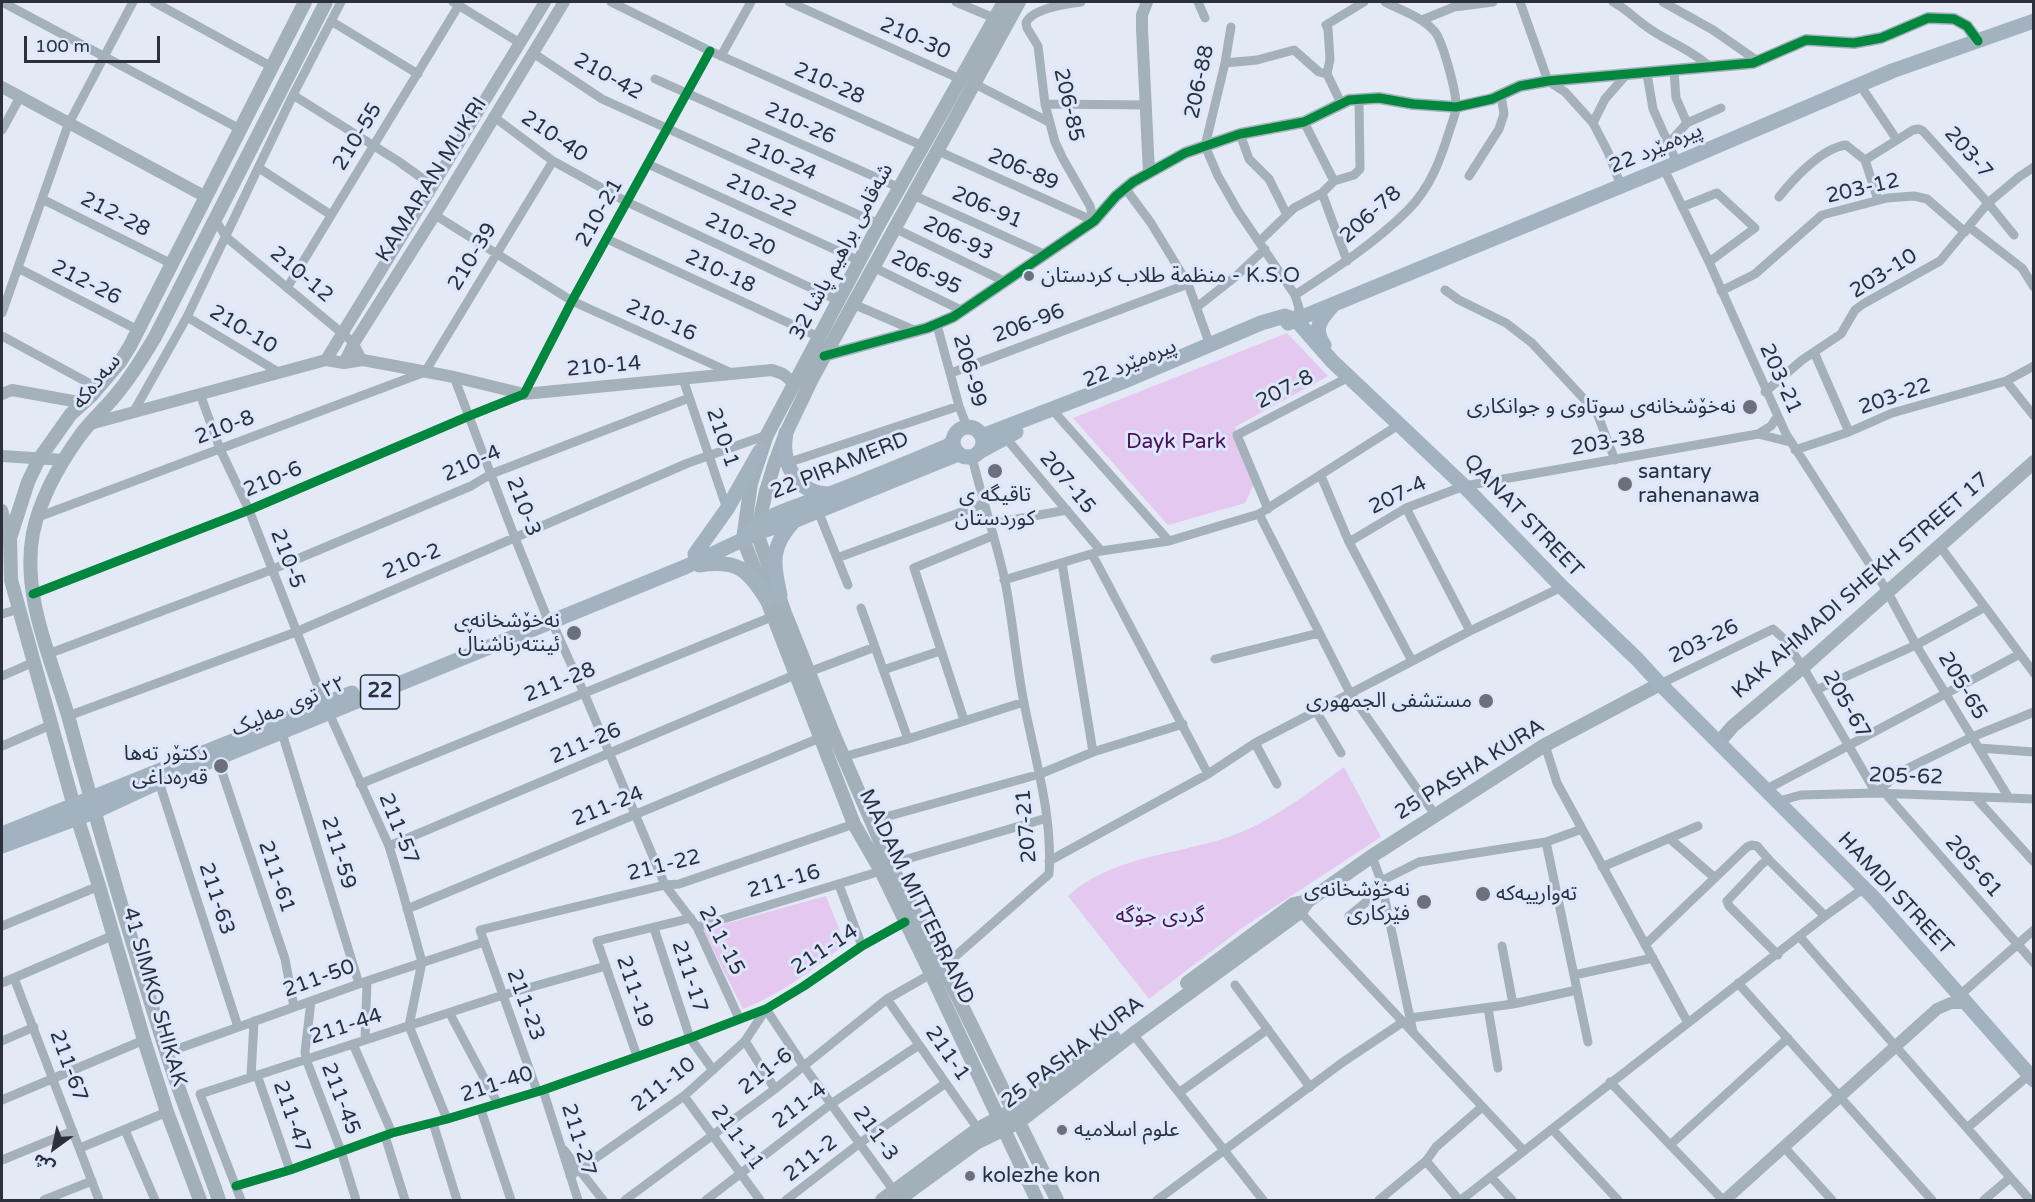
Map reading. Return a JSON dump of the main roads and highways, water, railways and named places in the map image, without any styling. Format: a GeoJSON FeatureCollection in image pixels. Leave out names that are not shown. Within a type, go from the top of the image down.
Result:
{"type":"FeatureCollection","features":[{"type":"Feature","properties":{"kind":"main road","name":"سەدەکە"},"geometry":{"type":"LineString","coordinates":[[18,609],[11,580],[10,538],[28,482],[39,459],[59,429],[120,362],[305,2]]}},
{"type":"Feature","properties":{"kind":"main road","name":"سەدەکە"},"geometry":{"type":"LineString","coordinates":[[92,806],[33,594],[30,556],[38,517],[44,498],[64,460],[80,436],[135,371],[155,337],[326,2]]}},
{"type":"Feature","properties":{"kind":"main road","name":"شەقامی براهیم پاشا 32"},"geometry":{"type":"LineString","coordinates":[[751,531],[786,433],[824,356],[938,151],[994,18],[1004,2]]}},
{"type":"Feature","properties":{"kind":"main road","name":"شەقامی براهیم پاشا 32"},"geometry":{"type":"LineString","coordinates":[[751,531],[746,516],[751,483],[767,435],[923,146],[1019,2]]}},
{"type":"Feature","properties":{"kind":"main road","name":"22 پیرەمێرد"},"geometry":{"type":"LineString","coordinates":[[969,448],[1005,437],[1333,305],[1670,166],[1892,71],[2034,21]]}},
{"type":"Feature","properties":{"kind":"main road"},"geometry":{"type":"LineString","coordinates":[[1332,361],[1332,356],[1318,336],[1318,330],[1321,320],[1333,305]]}},
{"type":"Feature","properties":{"kind":"main road","name":"22 پیرەمێرد"},"geometry":{"type":"LineString","coordinates":[[969,448],[1277,317],[1285,316],[1296,320]]}},
{"type":"Feature","properties":{"kind":"main road","name":"QANAT STREET"},"geometry":{"type":"LineString","coordinates":[[1296,320],[1332,361],[1464,486],[1562,587],[1637,658],[1719,742]]}},
{"type":"Feature","properties":{"kind":"main road"},"geometry":{"type":"LineString","coordinates":[[967,427],[974,428],[969,448],[958,430],[967,427]]}},
{"type":"Feature","properties":{"kind":"main road"},"geometry":{"type":"LineString","coordinates":[[786,433],[784,451],[792,473],[805,486],[820,493],[830,494]]}},
{"type":"Feature","properties":{"kind":"main road","name":"22 PIRAMERD"},"geometry":{"type":"LineString","coordinates":[[751,531],[780,512],[948,446],[969,448]]}},
{"type":"Feature","properties":{"kind":"main road"},"geometry":{"type":"LineString","coordinates":[[751,531],[796,520],[969,448]]}},
{"type":"Feature","properties":{"kind":"main road"},"geometry":{"type":"LineString","coordinates":[[695,554],[727,509],[760,452]]}},
{"type":"Feature","properties":{"kind":"main road","name":"KAK AHMADI SHEKH STREET 17"},"geometry":{"type":"LineString","coordinates":[[1719,742],[1732,726],[1803,667],[2034,462]]}},
{"type":"Feature","properties":{"kind":"main road"},"geometry":{"type":"LineString","coordinates":[[774,598],[775,551],[780,538],[796,520]]}},
{"type":"Feature","properties":{"kind":"main road","name":"٢٢ توی مەلیک"},"geometry":{"type":"LineString","coordinates":[[549,619],[751,531]]}},
{"type":"Feature","properties":{"kind":"main road","name":"٢٢ توی مەلیک"},"geometry":{"type":"LineString","coordinates":[[92,806],[327,708],[685,567],[751,531]]}},
{"type":"Feature","properties":{"kind":"main road","name":"MADAM MITTERRAND"},"geometry":{"type":"LineString","coordinates":[[751,531],[803,673],[822,737],[854,824],[885,868],[1016,1116],[1057,1200]]}},
{"type":"Feature","properties":{"kind":"main road"},"geometry":{"type":"LineString","coordinates":[[685,567],[718,562],[733,564],[774,598]]}},
{"type":"Feature","properties":{"kind":"main road","name":"MADAM MITTERRAND"},"geometry":{"type":"LineString","coordinates":[[774,598],[774,616],[843,757],[871,821],[905,922],[937,970],[1001,1123],[1037,1200]]}},
{"type":"Feature","properties":{"kind":"main road","name":"41 SIMKO SHIKAK"},"geometry":{"type":"LineString","coordinates":[[18,609],[53,724],[75,811],[144,1041],[166,1112],[184,1159],[195,1199]]}},
{"type":"Feature","properties":{"kind":"main road","name":"25 PASHA KURA"},"geometry":{"type":"LineString","coordinates":[[1001,1123],[1016,1116],[1133,1034],[1372,856],[1545,745],[1660,684]]}},
{"type":"Feature","properties":{"kind":"main road","name":"٢٢ توی مەلیک"},"geometry":{"type":"LineString","coordinates":[[2,834],[92,806],[218,760],[282,732],[327,708]]}},
{"type":"Feature","properties":{"kind":"main road","name":"HAMDI STREET"},"geometry":{"type":"LineString","coordinates":[[1719,742],[1864,888],[2032,1077]]}},
{"type":"Feature","properties":{"kind":"main road","name":"41 SIMKO SHIKAK"},"geometry":{"type":"LineString","coordinates":[[92,806],[166,1053],[219,1200]]}},
{"type":"Feature","properties":{"kind":"main road","name":"٢٢ توی مەلیک"},"geometry":{"type":"LineString","coordinates":[[2,846],[75,811]]}},
{"type":"Feature","properties":{"kind":"main road","name":"25 PASHA KURA"},"geometry":{"type":"LineString","coordinates":[[1016,1116],[1294,904],[1304,906]]}},
{"type":"Feature","properties":{"kind":"main road"},"geometry":{"type":"LineString","coordinates":[[896,1196],[978,1129],[1001,1123]]}},
{"type":"Feature","properties":{"kind":"main road"},"geometry":{"type":"LineString","coordinates":[[882,1200],[896,1196],[976,1143],[1001,1123]]}},
{"type":"Feature","properties":{"kind":"main road"},"geometry":{"type":"LineString","coordinates":[[184,1159],[202,1153]]}},
{"type":"Feature","properties":{"kind":"place","name":"منظمة طلاب كردستان - K.S.O"},"geometry":{"type":"Point","coordinates":[1029,276]}},
{"type":"Feature","properties":{"kind":"place","name":"نەخۆشخانەی سوتاوی و جوانکاری"},"geometry":{"type":"Point","coordinates":[1750,407]}},
{"type":"Feature","properties":{"kind":"place","name":"تاقيگه ى كوردستان"},"geometry":{"type":"Point","coordinates":[995,471]}},
{"type":"Feature","properties":{"kind":"place","name":"santary rahenanawa"},"geometry":{"type":"Point","coordinates":[1625,484]}},
{"type":"Feature","properties":{"kind":"place","name":"نەخۆشخانەی ئینتەرناشناڵ"},"geometry":{"type":"Point","coordinates":[574,633]}},
{"type":"Feature","properties":{"kind":"place","name":"مستشفى الجمهورى"},"geometry":{"type":"Point","coordinates":[1486,701]}},
{"type":"Feature","properties":{"kind":"place","name":"دکتۆر تەها قەرەداغی"},"geometry":{"type":"Point","coordinates":[221,766]}},
{"type":"Feature","properties":{"kind":"place","name":"تەوارییەکە"},"geometry":{"type":"Point","coordinates":[1483,894]}},
{"type":"Feature","properties":{"kind":"place","name":"نەخۆشخانەی فێرکاری"},"geometry":{"type":"Point","coordinates":[1424,902]}},
{"type":"Feature","properties":{"kind":"place","name":"علوم اسلاميه"},"geometry":{"type":"Point","coordinates":[1062,1130]}},
{"type":"Feature","properties":{"kind":"place","name":"kolezhe kon"},"geometry":{"type":"Point","coordinates":[970,1176]}},
{"type":"Feature","properties":{"kind":"park label","name":"Dayk Park"},"geometry":{"type":"Point","coordinates":[1176,442]}},
{"type":"Feature","properties":{"kind":"park label","name":"گردی جۆگە"},"geometry":{"type":"Point","coordinates":[1160,916]}}]}
